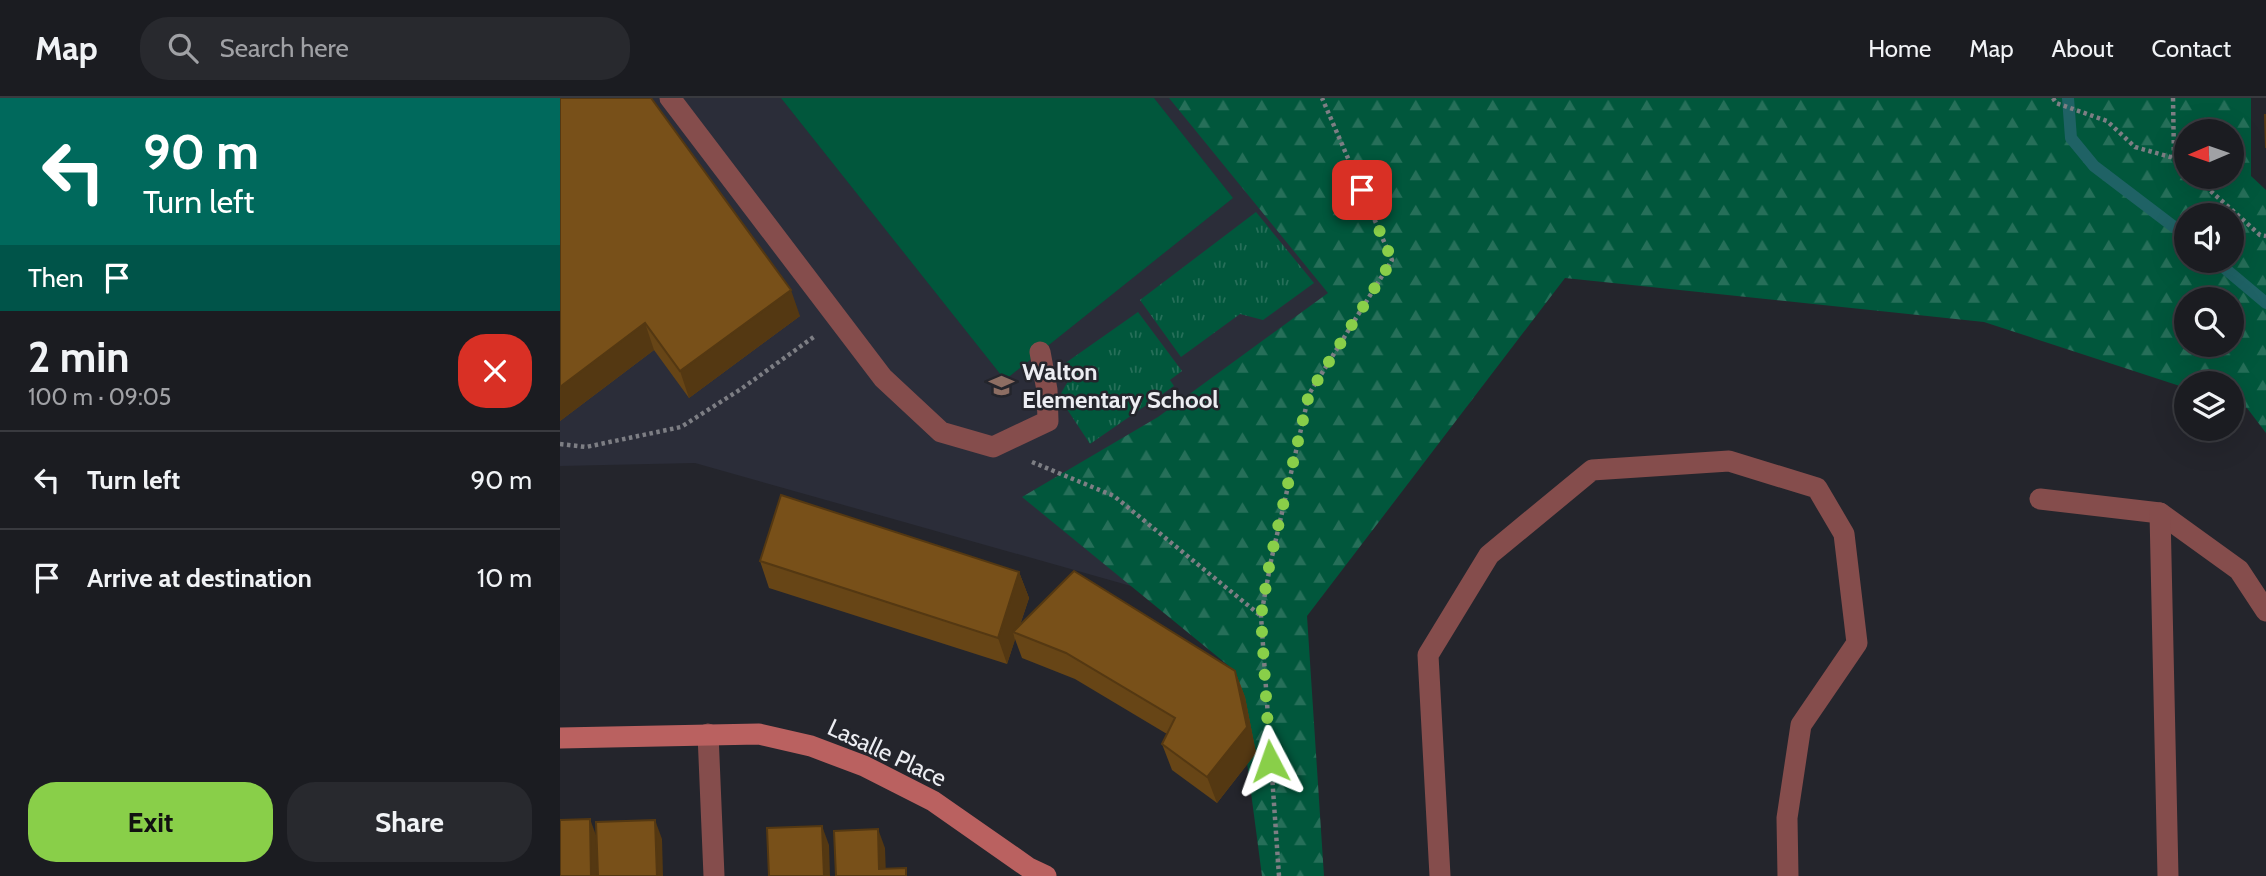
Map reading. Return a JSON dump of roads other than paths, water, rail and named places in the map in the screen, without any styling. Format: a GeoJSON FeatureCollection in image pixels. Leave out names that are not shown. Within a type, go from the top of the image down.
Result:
{"type":"FeatureCollection","features":[{"type":"Feature","properties":{"kind":"street"},"geometry":{"type":"LineString","coordinates":[[670,98],[883,377],[941,432],[993,447],[1048,421],[1047,390],[1040,352]]}},
{"type":"Feature","properties":{"kind":"street"},"geometry":{"type":"LineString","coordinates":[[1440,876],[1427,654],[1489,555],[1592,470],[1729,461],[1817,488],[1844,534],[1857,643],[1801,724],[1787,818],[1788,876]]}},
{"type":"Feature","properties":{"kind":"street"},"geometry":{"type":"LineString","coordinates":[[2040,499],[2160,513],[2239,570],[2266,611]]}},
{"type":"Feature","properties":{"kind":"street"},"geometry":{"type":"LineString","coordinates":[[2160,513],[2168,876]]}},
{"type":"Feature","properties":{"kind":"street"},"geometry":{"type":"LineString","coordinates":[[708,734],[714,876]]}},
{"type":"Feature","properties":{"kind":"street","name":"Lasalle Place"},"geometry":{"type":"LineString","coordinates":[[560,738],[759,734],[811,746],[864,766],[933,801],[1030,868],[1046,876]]}},
{"type":"Feature","properties":{"kind":"waterway"},"geometry":{"type":"LineString","coordinates":[[2068,98],[2071,138],[2094,166],[2174,227]]}},
{"type":"Feature","properties":{"kind":"waterway"},"geometry":{"type":"LineString","coordinates":[[2230,273],[2266,303]]}},
{"type":"Feature","properties":{"kind":"place","name":"Walton Elementary School"},"geometry":{"type":"Point","coordinates":[1002,386]}}]}
